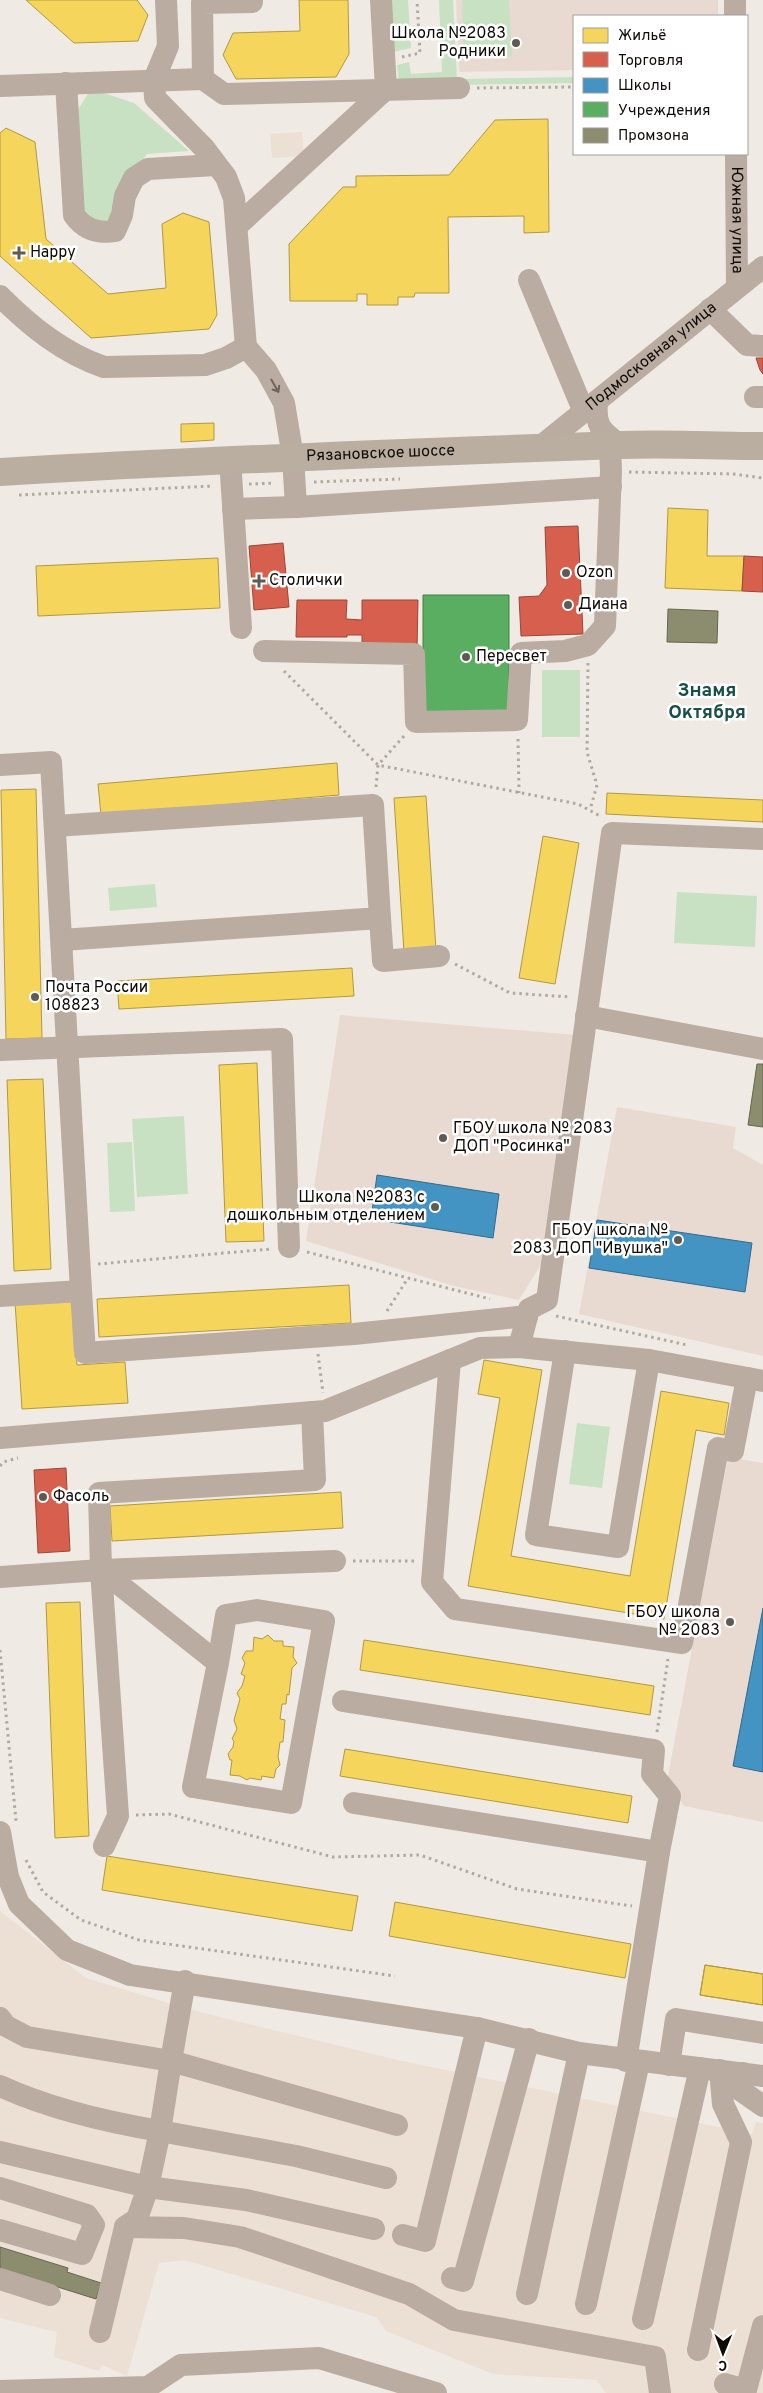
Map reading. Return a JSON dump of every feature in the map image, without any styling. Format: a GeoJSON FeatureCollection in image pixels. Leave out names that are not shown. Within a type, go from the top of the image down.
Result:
{"type":"FeatureCollection","features":[{"type":"Feature","properties":{"kind":"main road","name":"Рязановское шоссе"},"geometry":{"type":"LineString","coordinates":[[0,472],[230,459],[541,446],[763,446]]}},
{"type":"Feature","properties":{"kind":"street"},"geometry":{"type":"LineString","coordinates":[[166,0],[168,46],[154,80],[155,98],[204,148],[215,165],[226,177],[234,198],[246,347],[266,370],[284,403],[293,457],[296,507]]}},
{"type":"Feature","properties":{"kind":"street"},"geometry":{"type":"LineString","coordinates":[[204,78],[202,3],[252,2],[252,0]]}},
{"type":"Feature","properties":{"kind":"street"},"geometry":{"type":"LineString","coordinates":[[381,0],[386,89]]}},
{"type":"Feature","properties":{"kind":"street"},"geometry":{"type":"LineString","coordinates":[[735,0],[735,15]]}},
{"type":"Feature","properties":{"kind":"street"},"geometry":{"type":"LineString","coordinates":[[0,86],[204,78],[224,94],[459,88]]}},
{"type":"Feature","properties":{"kind":"street"},"geometry":{"type":"LineString","coordinates":[[66,83],[74,215],[81,225],[103,233],[115,231],[122,215],[125,196],[134,178],[148,169],[215,165]]}},
{"type":"Feature","properties":{"kind":"street"},"geometry":{"type":"LineString","coordinates":[[237,226],[386,89]]}},
{"type":"Feature","properties":{"kind":"street","name":"Южная улица"},"geometry":{"type":"LineString","coordinates":[[736,155],[737,287]]}},
{"type":"Feature","properties":{"kind":"street","name":"Подмосковная улица"},"geometry":{"type":"LineString","coordinates":[[541,446],[763,267]]}},
{"type":"Feature","properties":{"kind":"street"},"geometry":{"type":"LineString","coordinates":[[264,651],[414,654],[416,722],[518,720],[521,653],[565,651],[588,645],[605,626],[611,487],[615,445],[604,433],[596,418],[529,280]]}},
{"type":"Feature","properties":{"kind":"street"},"geometry":{"type":"LineString","coordinates":[[0,296],[54,343],[88,362],[104,367],[205,365],[226,358],[246,347]]}},
{"type":"Feature","properties":{"kind":"street"},"geometry":{"type":"LineString","coordinates":[[710,309],[746,345],[763,346]]}},
{"type":"Feature","properties":{"kind":"street"},"geometry":{"type":"LineString","coordinates":[[230,459],[241,628]]}},
{"type":"Feature","properties":{"kind":"street"},"geometry":{"type":"LineString","coordinates":[[233,509],[296,507],[611,487]]}},
{"type":"Feature","properties":{"kind":"street"},"geometry":{"type":"LineString","coordinates":[[0,765],[52,762],[85,1353],[354,1334],[528,1313],[546,1300],[612,833],[763,839]]}},
{"type":"Feature","properties":{"kind":"street"},"geometry":{"type":"LineString","coordinates":[[55,826],[373,805],[383,961],[439,956]]}},
{"type":"Feature","properties":{"kind":"street"},"geometry":{"type":"LineString","coordinates":[[62,940],[380,918]]}},
{"type":"Feature","properties":{"kind":"street"},"geometry":{"type":"LineString","coordinates":[[587,1007],[763,1049]]}},
{"type":"Feature","properties":{"kind":"street"},"geometry":{"type":"LineString","coordinates":[[0,1050],[282,1039],[289,1247]]}},
{"type":"Feature","properties":{"kind":"street"},"geometry":{"type":"LineString","coordinates":[[0,1296],[81,1291]]}},
{"type":"Feature","properties":{"kind":"street"},"geometry":{"type":"LineString","coordinates":[[519,1346],[528,1313]]}},
{"type":"Feature","properties":{"kind":"street"},"geometry":{"type":"LineString","coordinates":[[0,1438],[319,1411],[480,1348],[519,1346],[649,1360],[755,1379],[733,1451],[718,1448],[682,1643],[455,1609],[432,1582],[450,1360]]}},
{"type":"Feature","properties":{"kind":"street"},"geometry":{"type":"LineString","coordinates":[[565,1351],[536,1535],[618,1547],[649,1360]]}},
{"type":"Feature","properties":{"kind":"street"},"geometry":{"type":"LineString","coordinates":[[104,1846],[118,1816],[101,1570],[99,1493],[315,1480],[319,1411]]}},
{"type":"Feature","properties":{"kind":"street"},"geometry":{"type":"LineString","coordinates":[[0,1576],[334,1561]]}},
{"type":"Feature","properties":{"kind":"street"},"geometry":{"type":"LineString","coordinates":[[101,1570],[218,1664]]}},
{"type":"Feature","properties":{"kind":"street"},"geometry":{"type":"LineString","coordinates":[[257,1610],[324,1620],[291,1803],[193,1787],[218,1664],[226,1615],[257,1610]]}},
{"type":"Feature","properties":{"kind":"street"},"geometry":{"type":"LineString","coordinates":[[343,1701],[654,1750],[652,1774],[670,1796],[650,1909],[632,2061],[586,2304]]}},
{"type":"Feature","properties":{"kind":"street"},"geometry":{"type":"LineString","coordinates":[[354,1803],[660,1852]]}},
{"type":"Feature","properties":{"kind":"street"},"geometry":{"type":"LineString","coordinates":[[8,1829],[4,1879],[19,1904],[67,1950],[130,1975],[184,1981],[477,2028],[529,2039],[579,2053],[632,2061],[753,2074]]}},
{"type":"Feature","properties":{"kind":"street"},"geometry":{"type":"LineString","coordinates":[[100,2332],[125,2227],[137,2219],[148,2187],[160,2131],[184,1981]]}},
{"type":"Feature","properties":{"kind":"street"},"geometry":{"type":"LineString","coordinates":[[0,2018],[6,2026],[27,2037],[172,2061],[397,2125]]}},
{"type":"Feature","properties":{"kind":"street"},"geometry":{"type":"LineString","coordinates":[[669,2065],[676,2019],[763,2033]]}},
{"type":"Feature","properties":{"kind":"street"},"geometry":{"type":"LineString","coordinates":[[403,2235],[425,2241],[477,2028]]}},
{"type":"Feature","properties":{"kind":"street"},"geometry":{"type":"LineString","coordinates":[[452,2278],[463,2281],[529,2039]]}},
{"type":"Feature","properties":{"kind":"street"},"geometry":{"type":"LineString","coordinates":[[527,2294],[579,2053]]}},
{"type":"Feature","properties":{"kind":"street"},"geometry":{"type":"LineString","coordinates":[[642,2319],[710,2069]]}},
{"type":"Feature","properties":{"kind":"street"},"geometry":{"type":"LineString","coordinates":[[698,2350],[741,2142],[723,2104],[710,2069]]}},
{"type":"Feature","properties":{"kind":"street"},"geometry":{"type":"LineString","coordinates":[[753,2074],[740,2090],[763,2106]]}},
{"type":"Feature","properties":{"kind":"street"},"geometry":{"type":"LineString","coordinates":[[0,2086],[22,2096],[112,2123],[296,2156],[386,2178]]}},
{"type":"Feature","properties":{"kind":"street"},"geometry":{"type":"LineString","coordinates":[[0,2152],[148,2187],[246,2200],[374,2229]]}},
{"type":"Feature","properties":{"kind":"street"},"geometry":{"type":"LineString","coordinates":[[0,2188],[87,2215],[94,2225],[82,2254],[0,2230]]}},
{"type":"Feature","properties":{"kind":"street"},"geometry":{"type":"LineString","coordinates":[[125,2227],[184,2228],[240,2237],[409,2294],[454,2320],[654,2358],[660,2393]]}},
{"type":"Feature","properties":{"kind":"street"},"geometry":{"type":"LineString","coordinates":[[0,2280],[50,2295]]}},
{"type":"Feature","properties":{"kind":"street"},"geometry":{"type":"LineString","coordinates":[[725,2384],[746,2390],[763,2326]]}},
{"type":"Feature","properties":{"kind":"street"},"geometry":{"type":"LineString","coordinates":[[0,2391],[148,2387],[181,2365],[318,2358],[436,2393]]}},
{"type":"Feature","properties":{"kind":"path"},"geometry":{"type":"LineString","coordinates":[[384,61],[420,53],[417,0]]}},
{"type":"Feature","properties":{"kind":"path"},"geometry":{"type":"LineString","coordinates":[[459,88],[573,87]]}},
{"type":"Feature","properties":{"kind":"path"},"geometry":{"type":"LineString","coordinates":[[588,645],[587,752],[597,785],[590,810]]}},
{"type":"Feature","properties":{"kind":"path"},"geometry":{"type":"LineString","coordinates":[[264,651],[378,765],[578,804],[608,820],[612,833]]}},
{"type":"Feature","properties":{"kind":"path"},"geometry":{"type":"LineString","coordinates":[[518,720],[519,793]]}},
{"type":"Feature","properties":{"kind":"path"},"geometry":{"type":"LineString","coordinates":[[378,765],[416,722]]}},
{"type":"Feature","properties":{"kind":"path"},"geometry":{"type":"LineString","coordinates":[[439,956],[510,993],[587,1007]]}},
{"type":"Feature","properties":{"kind":"path"},"geometry":{"type":"LineString","coordinates":[[80,1266],[289,1247],[492,1300]]}},
{"type":"Feature","properties":{"kind":"path"},"geometry":{"type":"LineString","coordinates":[[528,1313],[688,1346]]}},
{"type":"Feature","properties":{"kind":"path"},"geometry":{"type":"LineString","coordinates":[[318,1354],[319,1411]]}},
{"type":"Feature","properties":{"kind":"path"},"geometry":{"type":"LineString","coordinates":[[334,1561],[434,1560]]}},
{"type":"Feature","properties":{"kind":"path"},"geometry":{"type":"LineString","coordinates":[[654,1750],[671,1642]]}},
{"type":"Feature","properties":{"kind":"path"},"geometry":{"type":"LineString","coordinates":[[0,1650],[8,1829]]}},
{"type":"Feature","properties":{"kind":"path"},"geometry":{"type":"LineString","coordinates":[[118,1816],[169,1814],[333,1857],[420,1854],[517,1889],[650,1909]]}},
{"type":"Feature","properties":{"kind":"path"},"geometry":{"type":"LineString","coordinates":[[23,1854],[43,1892],[81,1920],[139,1940],[395,1976]]}},
{"type":"Feature","properties":{"kind":"shaded area","name":"Школа №2083 Родники"},"geometry":{"type":"Polygon","coordinates":[[[456,0],[718,0],[718,15],[573,15],[573,70],[459,72],[456,0]]]}},
{"type":"Feature","properties":{"kind":"shaded area"},"geometry":{"type":"Polygon","coordinates":[[[302,132],[304,156],[272,158],[270,134],[302,132]]]}},
{"type":"Feature","properties":{"kind":"shaded area","name":"ГБОУ школа № 2083 ДОП \"Росинка\""},"geometry":{"type":"Polygon","coordinates":[[[340,1015],[576,1035],[550,1250],[519,1300],[454,1286],[306,1241],[340,1015]]]}},
{"type":"Feature","properties":{"kind":"shaded area","name":"ГБОУ школа № 2083 ДОП \"Ивушка\""},"geometry":{"type":"Polygon","coordinates":[[[617,1107],[736,1127],[733,1148],[763,1165],[763,1356],[579,1314],[617,1107]]]}},
{"type":"Feature","properties":{"kind":"shaded area","name":"ГБОУ школа № 2083"},"geometry":{"type":"Polygon","coordinates":[[[728,1457],[763,1463],[763,1822],[684,1806],[667,1781],[728,1457]]]}},
{"type":"Feature","properties":{"kind":"shaded area"},"geometry":{"type":"Polygon","coordinates":[[[0,1911],[86,1978],[191,2010],[402,2061],[752,2134],[756,2122],[763,2123],[763,2393],[606,2393],[596,2380],[493,2374],[386,2331],[376,2317],[185,2260],[159,2263],[127,2376],[102,2365],[99,2371],[54,2357],[57,2332],[0,2318],[0,1911]]]}},
{"type":"Feature","properties":{"kind":"green space"},"geometry":{"type":"Polygon","coordinates":[[[390,0],[408,0],[411,48],[393,52],[390,0]]]}},
{"type":"Feature","properties":{"kind":"green space"},"geometry":{"type":"Polygon","coordinates":[[[439,0],[453,0],[457,79],[573,77],[573,83],[399,86],[397,65],[409,62],[411,74],[442,72],[439,0]]]}},
{"type":"Feature","properties":{"kind":"green space"},"geometry":{"type":"Polygon","coordinates":[[[462,0],[509,0],[512,56],[464,58],[462,0]]]}},
{"type":"Feature","properties":{"kind":"green space"},"geometry":{"type":"Polygon","coordinates":[[[91,89],[134,103],[189,151],[147,154],[129,178],[107,225],[79,215],[74,116],[91,89]]]}},
{"type":"Feature","properties":{"kind":"green space"},"geometry":{"type":"Polygon","coordinates":[[[542,670],[580,670],[580,737],[542,737],[542,670]]]}},
{"type":"Feature","properties":{"kind":"green space"},"geometry":{"type":"Polygon","coordinates":[[[155,884],[157,907],[110,911],[108,888],[155,884]]]}},
{"type":"Feature","properties":{"kind":"green space"},"geometry":{"type":"Polygon","coordinates":[[[677,892],[757,896],[755,947],[674,943],[677,892]]]}},
{"type":"Feature","properties":{"kind":"green space"},"geometry":{"type":"Polygon","coordinates":[[[184,1116],[188,1194],[137,1197],[132,1119],[184,1116]]]}},
{"type":"Feature","properties":{"kind":"green space"},"geometry":{"type":"Polygon","coordinates":[[[132,1142],[135,1211],[110,1212],[107,1143],[132,1142]]]}},
{"type":"Feature","properties":{"kind":"green space"},"geometry":{"type":"Polygon","coordinates":[[[577,1423],[610,1427],[602,1488],[569,1484],[577,1423]]]}},
{"type":"Feature","properties":{"kind":"building: Жильё"},"geometry":{"type":"Polygon","coordinates":[[[26,0],[137,0],[148,15],[138,41],[74,43],[26,0]]]}},
{"type":"Feature","properties":{"kind":"building: Жильё"},"geometry":{"type":"Polygon","coordinates":[[[299,0],[348,0],[349,54],[336,77],[236,79],[223,55],[233,33],[300,31],[299,0]]]}},
{"type":"Feature","properties":{"kind":"building: Жильё"},"geometry":{"type":"Polygon","coordinates":[[[548,119],[549,232],[524,233],[524,216],[448,217],[449,293],[415,293],[414,297],[398,297],[398,305],[367,305],[367,294],[357,294],[357,301],[290,301],[289,244],[343,187],[356,187],[356,176],[449,175],[495,120],[548,119]]]}},
{"type":"Feature","properties":{"kind":"building: Жильё"},"geometry":{"type":"Polygon","coordinates":[[[6,128],[35,142],[46,239],[108,294],[166,288],[162,224],[183,213],[209,222],[217,315],[209,329],[91,338],[0,256],[0,133],[6,128]]]}},
{"type":"Feature","properties":{"kind":"building: Жильё"},"geometry":{"type":"Polygon","coordinates":[[[214,423],[214,440],[181,442],[181,424],[214,423]]]}},
{"type":"Feature","properties":{"kind":"building: Жильё"},"geometry":{"type":"Polygon","coordinates":[[[668,508],[708,510],[707,556],[744,556],[742,591],[665,588],[668,508]]]}},
{"type":"Feature","properties":{"kind":"building: Жильё"},"geometry":{"type":"Polygon","coordinates":[[[218,558],[220,608],[38,616],[36,566],[218,558]]]}},
{"type":"Feature","properties":{"kind":"building: Жильё"},"geometry":{"type":"Polygon","coordinates":[[[337,763],[339,795],[101,815],[98,784],[337,763]]]}},
{"type":"Feature","properties":{"kind":"building: Жильё"},"geometry":{"type":"Polygon","coordinates":[[[36,789],[42,1038],[6,1039],[1,790],[36,789]]]}},
{"type":"Feature","properties":{"kind":"building: Жильё"},"geometry":{"type":"Polygon","coordinates":[[[607,793],[763,800],[763,822],[606,814],[607,793]]]}},
{"type":"Feature","properties":{"kind":"building: Жильё"},"geometry":{"type":"Polygon","coordinates":[[[426,796],[436,950],[404,952],[394,798],[426,796]]]}},
{"type":"Feature","properties":{"kind":"building: Жильё"},"geometry":{"type":"Polygon","coordinates":[[[543,836],[579,843],[555,984],[519,978],[543,836]]]}},
{"type":"Feature","properties":{"kind":"building: Жильё"},"geometry":{"type":"Polygon","coordinates":[[[352,968],[354,996],[119,1009],[117,981],[352,968]]]}},
{"type":"Feature","properties":{"kind":"building: Жильё"},"geometry":{"type":"Polygon","coordinates":[[[257,1063],[264,1241],[226,1242],[219,1065],[257,1063]]]}},
{"type":"Feature","properties":{"kind":"building: Жильё"},"geometry":{"type":"Polygon","coordinates":[[[43,1079],[51,1269],[14,1271],[7,1080],[43,1079]]]}},
{"type":"Feature","properties":{"kind":"building: Жильё"},"geometry":{"type":"Polygon","coordinates":[[[349,1285],[351,1323],[99,1337],[97,1299],[349,1285]]]}},
{"type":"Feature","properties":{"kind":"building: Жильё"},"geometry":{"type":"Polygon","coordinates":[[[73,1299],[77,1365],[125,1362],[128,1403],[22,1409],[15,1302],[73,1299]]]}},
{"type":"Feature","properties":{"kind":"building: Жильё"},"geometry":{"type":"Polygon","coordinates":[[[484,1360],[542,1370],[511,1556],[630,1576],[661,1391],[729,1403],[724,1435],[696,1430],[664,1619],[468,1586],[500,1398],[478,1394],[484,1360]]]}},
{"type":"Feature","properties":{"kind":"building: Жильё"},"geometry":{"type":"Polygon","coordinates":[[[341,1492],[343,1528],[112,1541],[110,1506],[341,1492]]]}},
{"type":"Feature","properties":{"kind":"building: Жильё"},"geometry":{"type":"Polygon","coordinates":[[[80,1602],[89,1836],[55,1838],[46,1603],[80,1602]]]}},
{"type":"Feature","properties":{"kind":"building: Жильё"},"geometry":{"type":"Polygon","coordinates":[[[268,1635],[274,1641],[283,1641],[283,1646],[294,1647],[293,1657],[297,1663],[292,1668],[286,1704],[282,1704],[280,1719],[285,1720],[283,1742],[280,1742],[278,1757],[280,1765],[276,1769],[274,1778],[262,1776],[261,1780],[250,1778],[247,1780],[240,1776],[230,1775],[232,1760],[230,1760],[228,1754],[233,1747],[234,1741],[232,1739],[237,1729],[234,1720],[240,1699],[237,1693],[242,1686],[245,1676],[241,1674],[245,1663],[242,1658],[246,1651],[253,1651],[254,1637],[262,1639],[268,1635]]]}},
{"type":"Feature","properties":{"kind":"building: Жильё"},"geometry":{"type":"Polygon","coordinates":[[[364,1640],[654,1686],[650,1715],[360,1670],[364,1640]]]}},
{"type":"Feature","properties":{"kind":"building: Жильё"},"geometry":{"type":"Polygon","coordinates":[[[345,1749],[632,1796],[628,1823],[340,1776],[345,1749]]]}},
{"type":"Feature","properties":{"kind":"building: Жильё"},"geometry":{"type":"Polygon","coordinates":[[[107,1856],[358,1896],[352,1931],[102,1890],[107,1856]]]}},
{"type":"Feature","properties":{"kind":"building: Жильё"},"geometry":{"type":"Polygon","coordinates":[[[395,1902],[631,1944],[625,1978],[389,1936],[395,1902]]]}},
{"type":"Feature","properties":{"kind":"building: Жильё"},"geometry":{"type":"Polygon","coordinates":[[[705,1965],[763,1974],[763,2005],[700,1995],[705,1965]]]}},
{"type":"Feature","properties":{"kind":"building: Жильё"},"geometry":{"type":"Polygon","coordinates":[[[705,1965],[763,1974],[763,2005],[700,1995],[705,1965]]]}},
{"type":"Feature","properties":{"kind":"building: Торговля"},"geometry":{"type":"Polygon","coordinates":[[[756,358],[763,358],[763,374],[760,370],[756,358]]]}},
{"type":"Feature","properties":{"kind":"building: Торговля"},"geometry":{"type":"Polygon","coordinates":[[[578,526],[583,634],[521,636],[519,597],[539,596],[547,585],[545,527],[578,526]]]}},
{"type":"Feature","properties":{"kind":"building: Торговля"},"geometry":{"type":"Polygon","coordinates":[[[283,543],[289,607],[254,610],[249,546],[283,543]]]}},
{"type":"Feature","properties":{"kind":"building: Торговля"},"geometry":{"type":"Polygon","coordinates":[[[744,556],[763,557],[763,592],[742,591],[744,556]]]}},
{"type":"Feature","properties":{"kind":"building: Торговля"},"geometry":{"type":"Polygon","coordinates":[[[297,600],[347,600],[346,619],[362,620],[362,600],[418,600],[417,649],[362,649],[362,635],[347,635],[347,637],[296,637],[297,600]]]}},
{"type":"Feature","properties":{"kind":"building: Торговля"},"geometry":{"type":"Polygon","coordinates":[[[66,1468],[70,1551],[38,1553],[34,1470],[66,1468]]]}},
{"type":"Feature","properties":{"kind":"building: Школы","name":"Школа №2083 с дошкольным отделением"},"geometry":{"type":"Polygon","coordinates":[[[377,1175],[499,1194],[493,1238],[371,1219],[377,1175]]]}},
{"type":"Feature","properties":{"kind":"building: Школы"},"geometry":{"type":"Polygon","coordinates":[[[597,1220],[752,1243],[745,1292],[589,1268],[597,1220]]]}},
{"type":"Feature","properties":{"kind":"building: Школы"},"geometry":{"type":"Polygon","coordinates":[[[763,1608],[763,1772],[733,1766],[763,1608]]]}},
{"type":"Feature","properties":{"kind":"building: Учреждения","name":"Пересвет"},"geometry":{"type":"Polygon","coordinates":[[[423,595],[509,595],[509,719],[423,719],[423,595]]]}},
{"type":"Feature","properties":{"kind":"building: Промзона"},"geometry":{"type":"Polygon","coordinates":[[[668,609],[718,611],[717,643],[667,642],[668,609]]]}},
{"type":"Feature","properties":{"kind":"building: Промзона"},"geometry":{"type":"Polygon","coordinates":[[[757,1064],[763,1064],[763,1127],[748,1125],[757,1064]]]}},
{"type":"Feature","properties":{"kind":"building: Промзона"},"geometry":{"type":"Polygon","coordinates":[[[0,2247],[68,2268],[67,2272],[101,2283],[96,2299],[0,2269],[0,2247]]]}},
{"type":"Feature","properties":{"kind":"place","name":"Школа №2083 Родники"},"geometry":{"type":"Point","coordinates":[516,43]}},
{"type":"Feature","properties":{"kind":"place","name":"Happy"},"geometry":{"type":"Point","coordinates":[19,253]}},
{"type":"Feature","properties":{"kind":"place","name":"Ozon"},"geometry":{"type":"Point","coordinates":[566,573]}},
{"type":"Feature","properties":{"kind":"place","name":"Столички"},"geometry":{"type":"Point","coordinates":[259,581]}},
{"type":"Feature","properties":{"kind":"place","name":"Диана"},"geometry":{"type":"Point","coordinates":[568,605]}},
{"type":"Feature","properties":{"kind":"place","name":"Пересвет"},"geometry":{"type":"Point","coordinates":[466,657]}},
{"type":"Feature","properties":{"kind":"place","name":"Почта России 108823"},"geometry":{"type":"Point","coordinates":[35,997]}},
{"type":"Feature","properties":{"kind":"place","name":"ГБОУ школа № 2083 ДОП \"Росинка\""},"geometry":{"type":"Point","coordinates":[443,1138]}},
{"type":"Feature","properties":{"kind":"place","name":"Школа №2083 с дошкольным отделением"},"geometry":{"type":"Point","coordinates":[435,1207]}},
{"type":"Feature","properties":{"kind":"place","name":"ГБОУ школа № 2083 ДОП \"Ивушка\""},"geometry":{"type":"Point","coordinates":[678,1240]}},
{"type":"Feature","properties":{"kind":"place","name":"Фасоль"},"geometry":{"type":"Point","coordinates":[43,1497]}},
{"type":"Feature","properties":{"kind":"place","name":"ГБОУ школа № 2083"},"geometry":{"type":"Point","coordinates":[730,1622]}},
{"type":"Feature","properties":{"kind":"district","name":"Знамя Октября"},"geometry":{"type":"Point","coordinates":[707,702]}}]}
